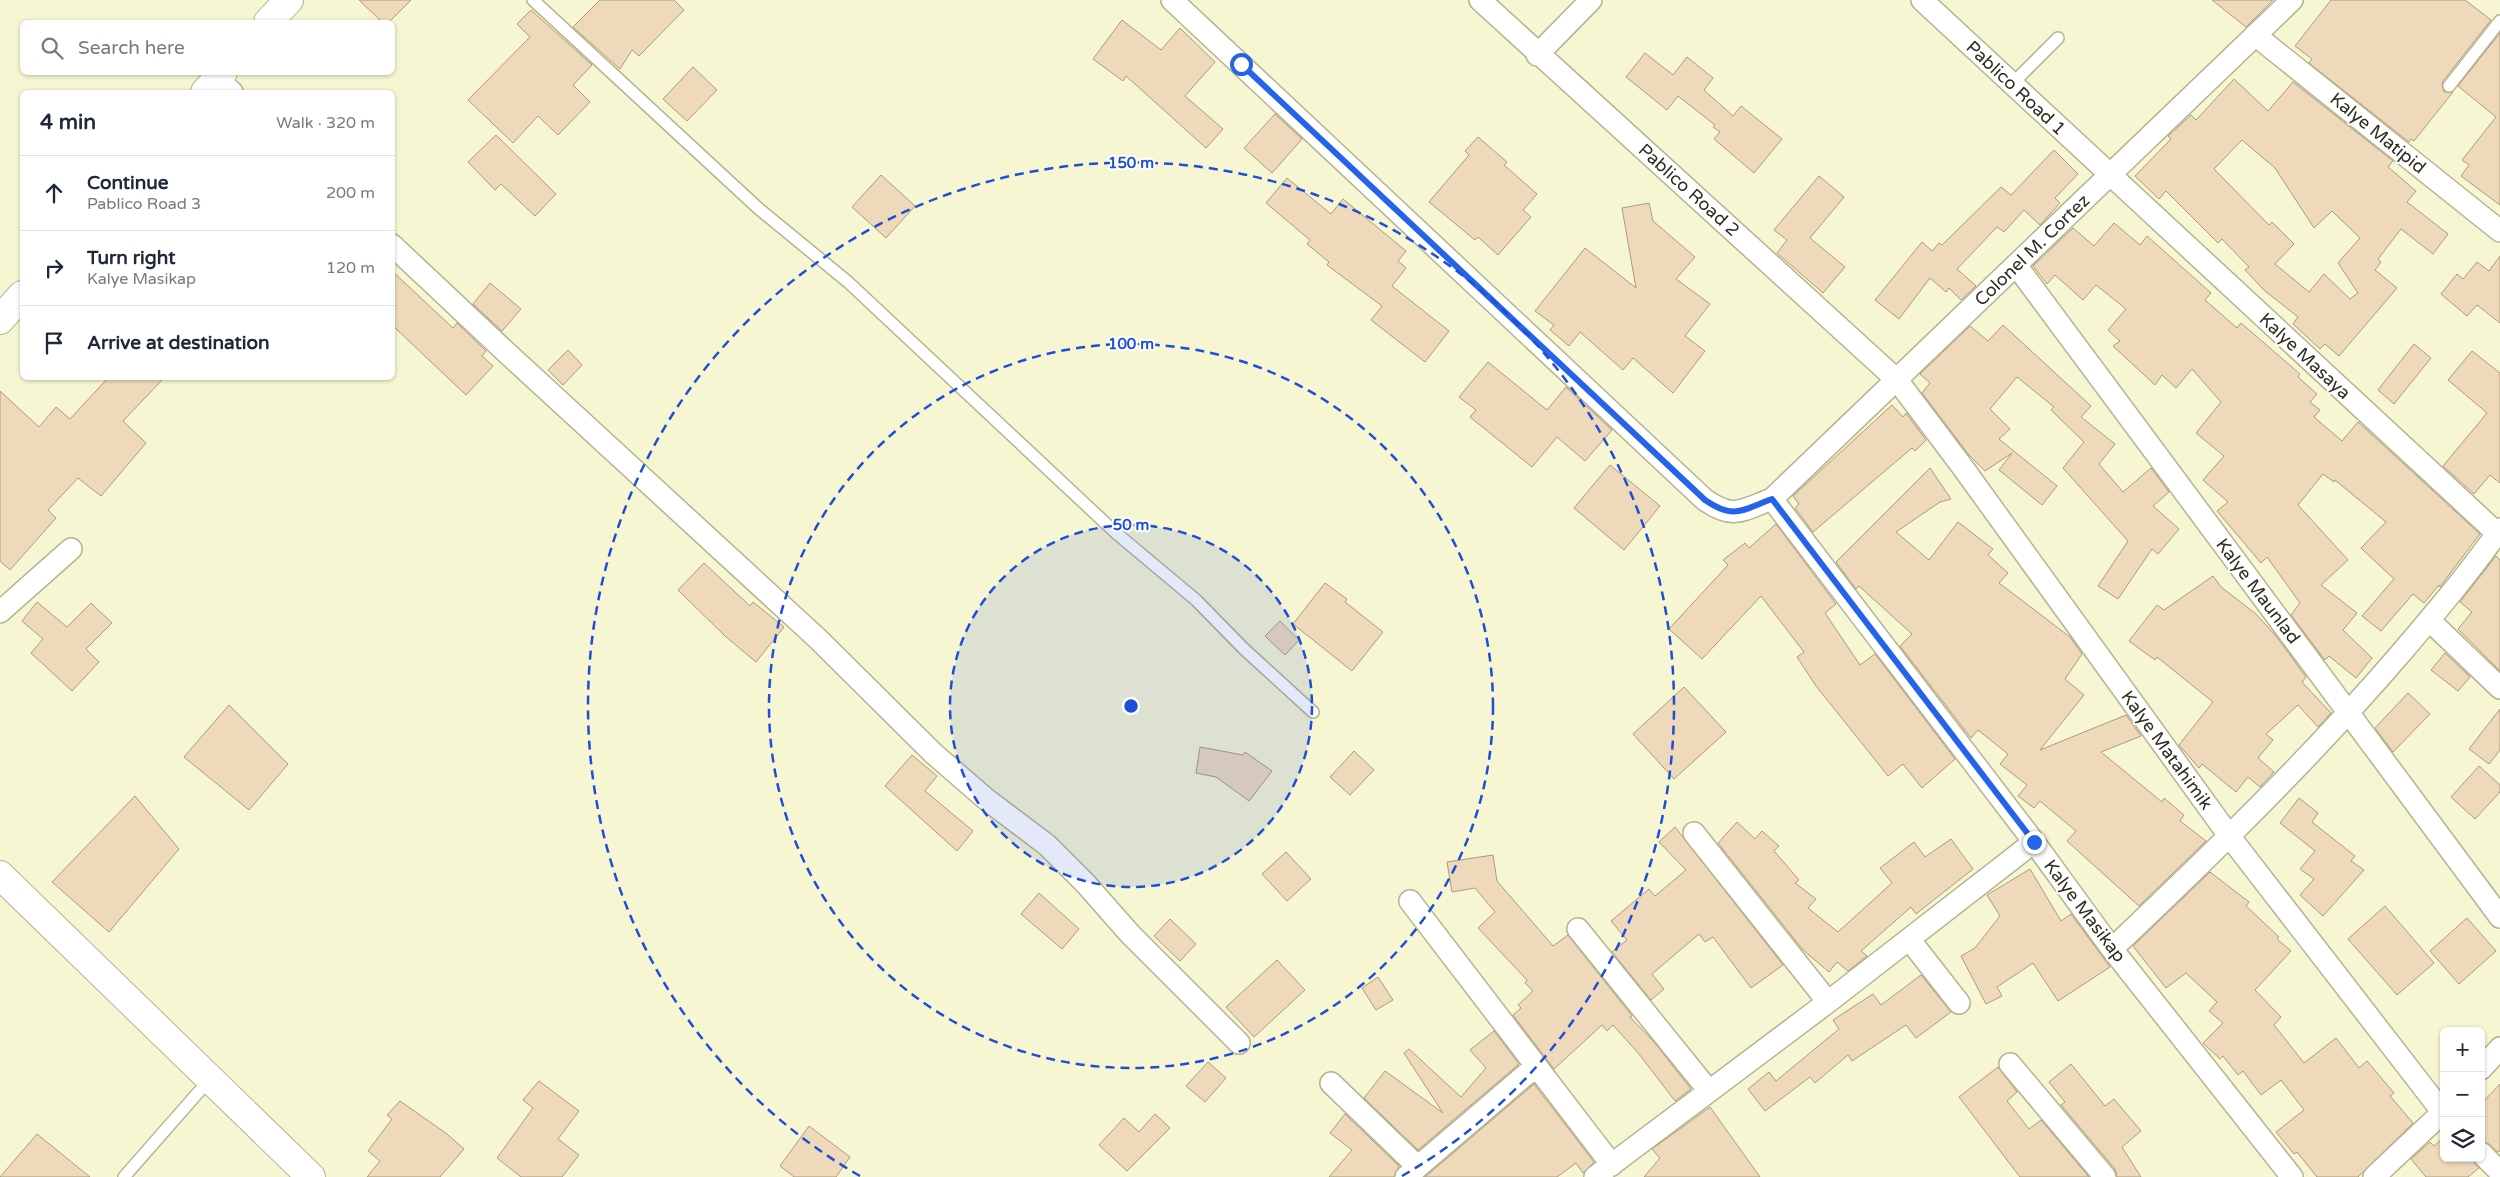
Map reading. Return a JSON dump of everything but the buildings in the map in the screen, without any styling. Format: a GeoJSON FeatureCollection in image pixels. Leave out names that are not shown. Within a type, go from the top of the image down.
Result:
{"type":"FeatureCollection","features":[{"type":"Feature","properties":{"kind":"street"},"geometry":{"type":"LineString","coordinates":[[270,20],[289,0]]}},
{"type":"Feature","properties":{"kind":"street"},"geometry":{"type":"LineString","coordinates":[[1172,0],[1705,500],[1720,511],[1735,513],[1772,499]]}},
{"type":"Feature","properties":{"kind":"street","name":"Pablico Road 2"},"geometry":{"type":"LineString","coordinates":[[1480,0],[1537,55],[1706,204],[1897,380]]}},
{"type":"Feature","properties":{"kind":"street"},"geometry":{"type":"LineString","coordinates":[[1537,55],[1591,0]]}},
{"type":"Feature","properties":{"kind":"street","name":"Pablico Road 1"},"geometry":{"type":"LineString","coordinates":[[1922,0],[2109,176]]}},
{"type":"Feature","properties":{"kind":"street","name":"Colonel M. Cortez"},"geometry":{"type":"LineString","coordinates":[[1772,499],[2292,0]]}},
{"type":"Feature","properties":{"kind":"street","name":"Kalye Matipid"},"geometry":{"type":"LineString","coordinates":[[2255,35],[2500,231]]}},
{"type":"Feature","properties":{"kind":"street","name":"Kalye Masaya"},"geometry":{"type":"LineString","coordinates":[[2109,176],[2499,533]]}},
{"type":"Feature","properties":{"kind":"street"},"geometry":{"type":"LineString","coordinates":[[395,248],[818,639],[934,754],[986,799],[1047,845],[1086,884],[1137,941],[1239,1043]]}},
{"type":"Feature","properties":{"kind":"street","name":"Kalye Maunlad"},"geometry":{"type":"LineString","coordinates":[[2016,265],[2500,917]]}},
{"type":"Feature","properties":{"kind":"street"},"geometry":{"type":"LineString","coordinates":[[0,320],[20,297]]}},
{"type":"Feature","properties":{"kind":"street","name":"Kalye Matahimik"},"geometry":{"type":"LineString","coordinates":[[1897,380],[1961,465],[2230,837],[2440,1108]]}},
{"type":"Feature","properties":{"kind":"street","name":"Kalye Masikap"},"geometry":{"type":"LineString","coordinates":[[1772,499],[2034,842],[2112,949],[2292,1177]]}},
{"type":"Feature","properties":{"kind":"street"},"geometry":{"type":"LineString","coordinates":[[2112,949],[2230,837],[2349,714],[2429,620],[2499,533]]}},
{"type":"Feature","properties":{"kind":"street"},"geometry":{"type":"LineString","coordinates":[[0,612],[71,549]]}},
{"type":"Feature","properties":{"kind":"street"},"geometry":{"type":"LineString","coordinates":[[2429,620],[2500,688]]}},
{"type":"Feature","properties":{"kind":"street"},"geometry":{"type":"LineString","coordinates":[[1694,833],[1828,1002]]}},
{"type":"Feature","properties":{"kind":"street"},"geometry":{"type":"LineString","coordinates":[[1410,901],[1536,1066],[1604,1171],[1828,1002],[2034,842]]}},
{"type":"Feature","properties":{"kind":"street"},"geometry":{"type":"LineString","coordinates":[[0,875],[311,1177]]}},
{"type":"Feature","properties":{"kind":"street"},"geometry":{"type":"LineString","coordinates":[[1578,929],[1709,1091]]}},
{"type":"Feature","properties":{"kind":"street"},"geometry":{"type":"LineString","coordinates":[[1909,939],[1959,1003]]}},
{"type":"Feature","properties":{"kind":"street"},"geometry":{"type":"LineString","coordinates":[[2485,1065],[2500,1048]]}},
{"type":"Feature","properties":{"kind":"street"},"geometry":{"type":"LineString","coordinates":[[2010,1064],[2105,1177]]}},
{"type":"Feature","properties":{"kind":"street"},"geometry":{"type":"LineString","coordinates":[[1331,1083],[1412,1172],[1536,1066]]}},
{"type":"Feature","properties":{"kind":"street"},"geometry":{"type":"LineString","coordinates":[[2374,1177],[2440,1115]]}},
{"type":"Feature","properties":{"kind":"street"},"geometry":{"type":"LineString","coordinates":[[2485,1157],[2500,1172]]}},
{"type":"Feature","properties":{"kind":"lane"},"geometry":{"type":"LineString","coordinates":[[533,0],[759,209],[848,282],[1109,526],[1196,600],[1244,649],[1313,712]]}},
{"type":"Feature","properties":{"kind":"lane"},"geometry":{"type":"LineString","coordinates":[[2450,86],[2500,21]]}},
{"type":"Feature","properties":{"kind":"lane"},"geometry":{"type":"LineString","coordinates":[[2012,84],[2058,38]]}},
{"type":"Feature","properties":{"kind":"lane"},"geometry":{"type":"LineString","coordinates":[[124,1177],[210,1079]]}},
{"type":"Feature","properties":{"kind":"route"},"geometry":{"type":"LineString","coordinates":[[1241,64],[1705,500],[1720,511],[1735,513],[1772,499],[2034,842]]}}]}
